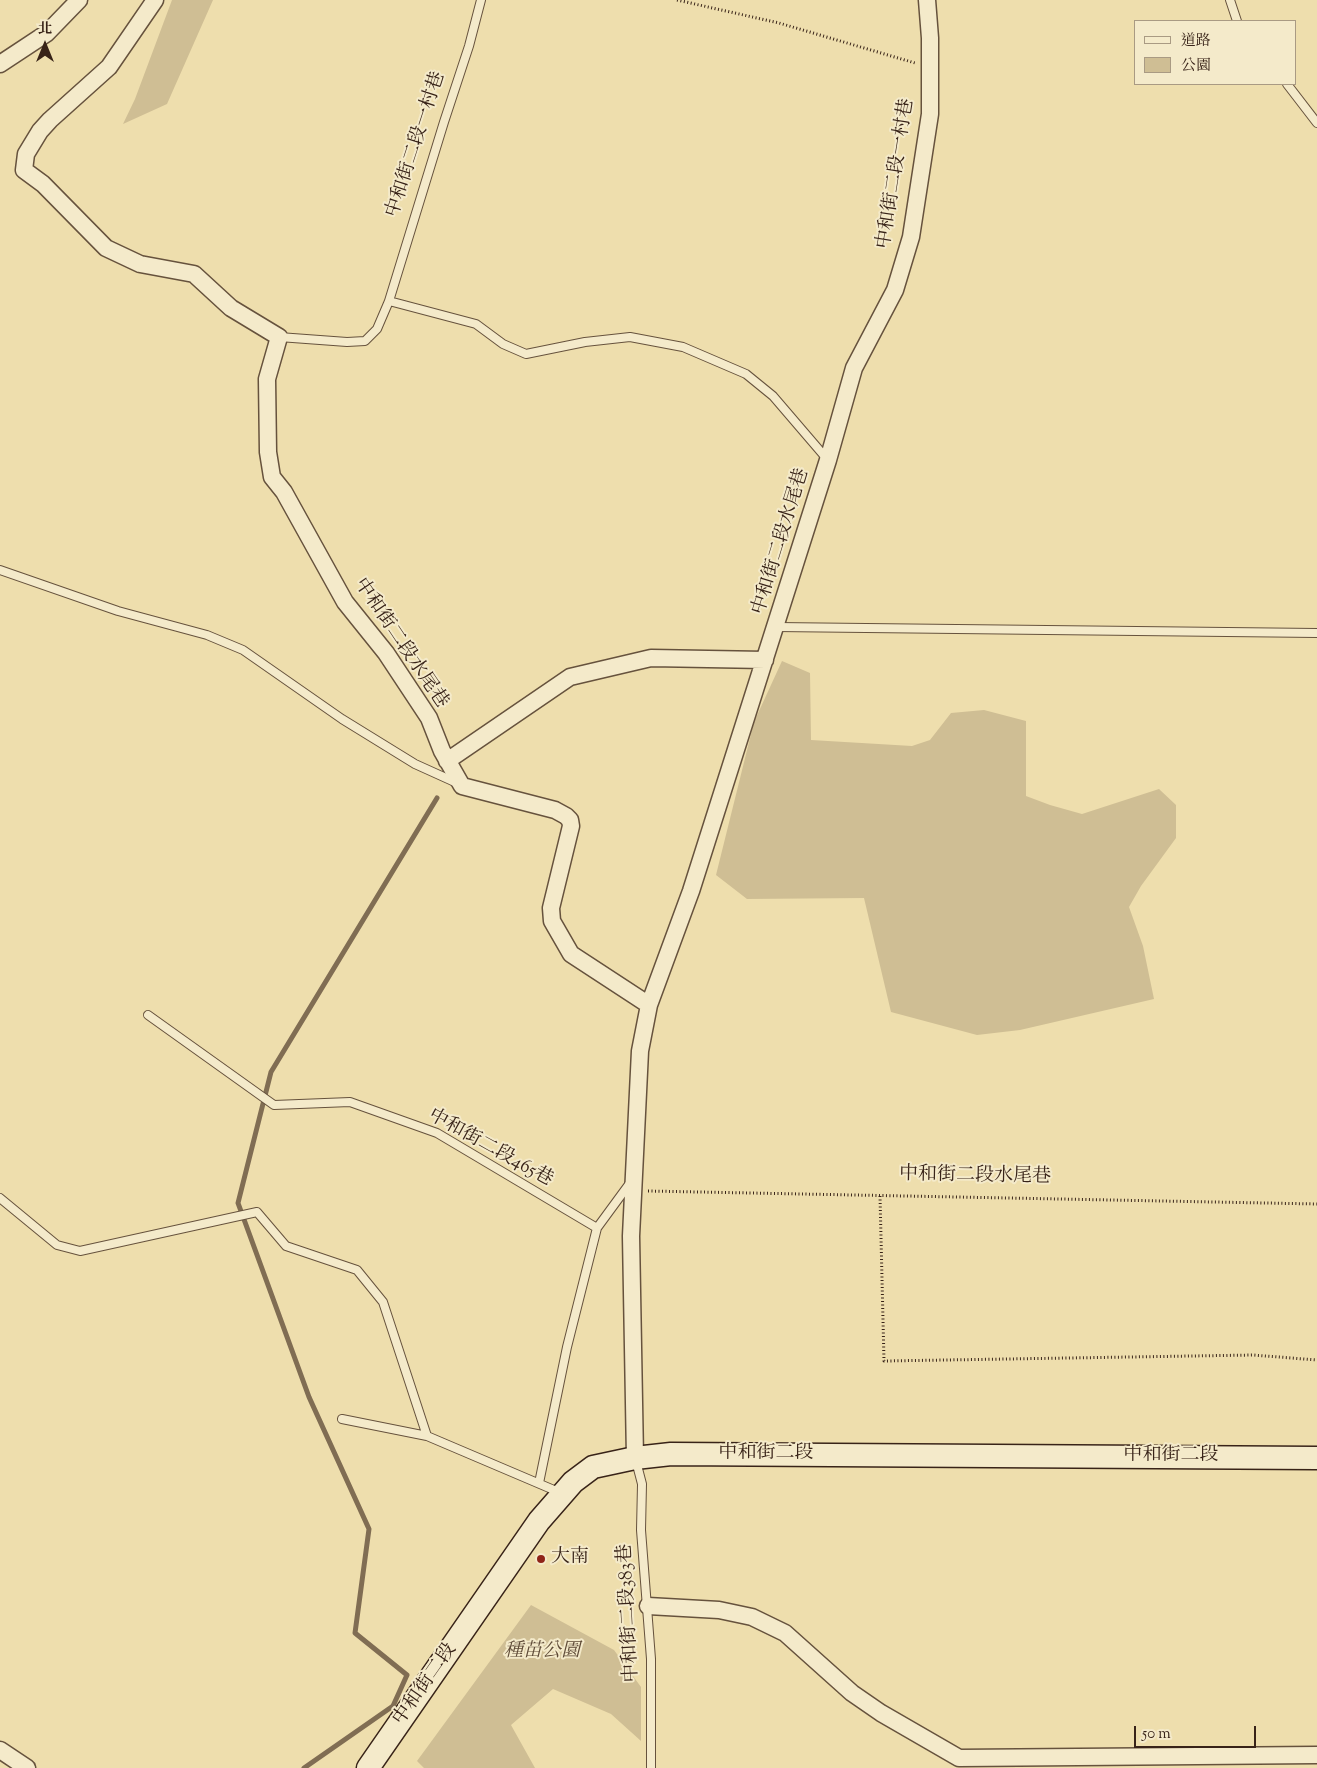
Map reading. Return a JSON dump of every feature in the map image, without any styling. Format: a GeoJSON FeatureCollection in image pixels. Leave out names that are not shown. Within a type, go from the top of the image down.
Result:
{"type":"FeatureCollection","features":[{"type":"Feature","properties":{"kind":"main road","name":"中和街二段"},"geometry":{"type":"LineString","coordinates":[[368,1768],[539,1521],[572,1482],[593,1468],[635,1458],[671,1454],[1317,1458]]}},
{"type":"Feature","properties":{"kind":"street"},"geometry":{"type":"LineString","coordinates":[[0,64],[47,33],[79,0]]}},
{"type":"Feature","properties":{"kind":"street"},"geometry":{"type":"LineString","coordinates":[[155,0],[109,67],[40,131],[26,154],[24,170],[43,184],[106,248],[140,264],[194,274],[231,308],[279,337]]}},
{"type":"Feature","properties":{"kind":"street","name":"中和街二段一村巷"},"geometry":{"type":"LineString","coordinates":[[828,460],[854,368],[895,290],[911,237],[930,114],[927,0]]}},
{"type":"Feature","properties":{"kind":"street","name":"中和街二段水尾巷"},"geometry":{"type":"LineString","coordinates":[[279,337],[267,379],[268,452],[272,476],[284,492],[345,602],[386,653],[429,718],[442,751],[462,786]]}},
{"type":"Feature","properties":{"kind":"street","name":"中和街二段水尾巷"},"geometry":{"type":"LineString","coordinates":[[635,1458],[631,1236],[640,1051],[649,1004],[691,891],[828,460]]}},
{"type":"Feature","properties":{"kind":"street"},"geometry":{"type":"LineString","coordinates":[[447,761],[570,677],[651,658],[765,660]]}},
{"type":"Feature","properties":{"kind":"street"},"geometry":{"type":"LineString","coordinates":[[462,786],[554,810],[570,820],[551,908],[552,921],[556,931],[571,954],[649,1004]]}},
{"type":"Feature","properties":{"kind":"street"},"geometry":{"type":"LineString","coordinates":[[648,1606],[719,1610],[752,1617],[785,1632],[852,1693],[881,1713],[965,1763],[1317,1755]]}},
{"type":"Feature","properties":{"kind":"street"},"geometry":{"type":"LineString","coordinates":[[0,1750],[27,1768]]}},
{"type":"Feature","properties":{"kind":"lane","name":"中和街二段一村巷"},"geometry":{"type":"LineString","coordinates":[[389,301],[469,46],[481,0]]}},
{"type":"Feature","properties":{"kind":"lane"},"geometry":{"type":"LineString","coordinates":[[1230,0],[1237,20]]}},
{"type":"Feature","properties":{"kind":"lane"},"geometry":{"type":"LineString","coordinates":[[1288,85],[1317,123]]}},
{"type":"Feature","properties":{"kind":"lane"},"geometry":{"type":"LineString","coordinates":[[279,337],[347,342],[365,341],[376,329],[389,301]]}},
{"type":"Feature","properties":{"kind":"lane","name":"中和街二段水尾巷"},"geometry":{"type":"LineString","coordinates":[[389,301],[476,324],[503,344],[526,354],[585,342],[630,337],[683,347],[746,374],[773,396],[828,460]]}},
{"type":"Feature","properties":{"kind":"lane"},"geometry":{"type":"LineString","coordinates":[[0,570],[118,611],[206,635],[243,650],[342,719],[415,764],[462,786]]}},
{"type":"Feature","properties":{"kind":"lane"},"geometry":{"type":"LineString","coordinates":[[776,627],[1317,633]]}},
{"type":"Feature","properties":{"kind":"lane","name":"中和街二段465巷"},"geometry":{"type":"LineString","coordinates":[[148,1015],[274,1105],[350,1102],[437,1133],[597,1228]]}},
{"type":"Feature","properties":{"kind":"lane"},"geometry":{"type":"LineString","coordinates":[[539,1483],[567,1347],[597,1228],[633,1185]]}},
{"type":"Feature","properties":{"kind":"lane"},"geometry":{"type":"LineString","coordinates":[[0,1198],[58,1245],[80,1251],[257,1212],[286,1246],[357,1270],[383,1302],[427,1436]]}},
{"type":"Feature","properties":{"kind":"lane"},"geometry":{"type":"LineString","coordinates":[[342,1419],[427,1436],[563,1493]]}},
{"type":"Feature","properties":{"kind":"lane","name":"中和街二段383巷"},"geometry":{"type":"LineString","coordinates":[[635,1458],[642,1484],[641,1530],[651,1659],[651,1768]]}},
{"type":"Feature","properties":{"kind":"path"},"geometry":{"type":"LineString","coordinates":[[677,0],[779,22],[930,68]]}},
{"type":"Feature","properties":{"kind":"path","name":"中和街二段水尾巷"},"geometry":{"type":"LineString","coordinates":[[633,1185],[880,1196],[1317,1204]]}},
{"type":"Feature","properties":{"kind":"path"},"geometry":{"type":"LineString","coordinates":[[880,1196],[884,1361],[1253,1356],[1317,1360]]}},
{"type":"Feature","properties":{"kind":"green space"},"geometry":{"type":"Polygon","coordinates":[[[172,0],[213,0],[167,104],[123,124],[135,99],[172,0]]]}},
{"type":"Feature","properties":{"kind":"green space"},"geometry":{"type":"Polygon","coordinates":[[[782,661],[810,673],[811,740],[912,746],[930,740],[951,713],[984,710],[1026,721],[1026,796],[1082,814],[1159,789],[1176,805],[1176,838],[1141,886],[1129,907],[1143,946],[1154,999],[1020,1030],[977,1035],[891,1012],[864,898],[747,899],[716,875],[754,722],[782,661]]]}},
{"type":"Feature","properties":{"kind":"green space","name":"種苗公園"},"geometry":{"type":"Polygon","coordinates":[[[531,1605],[614,1650],[641,1687],[641,1741],[611,1714],[553,1689],[511,1725],[535,1768],[424,1768],[417,1761],[531,1605]]]}},
{"type":"Feature","properties":{"kind":"waterway"},"geometry":{"type":"LineString","coordinates":[[304,1768],[393,1706],[407,1675],[355,1633],[369,1529],[309,1397],[238,1203],[271,1072],[437,798]]}},
{"type":"Feature","properties":{"kind":"place","name":"大南"},"geometry":{"type":"Point","coordinates":[541,1559]}}]}
